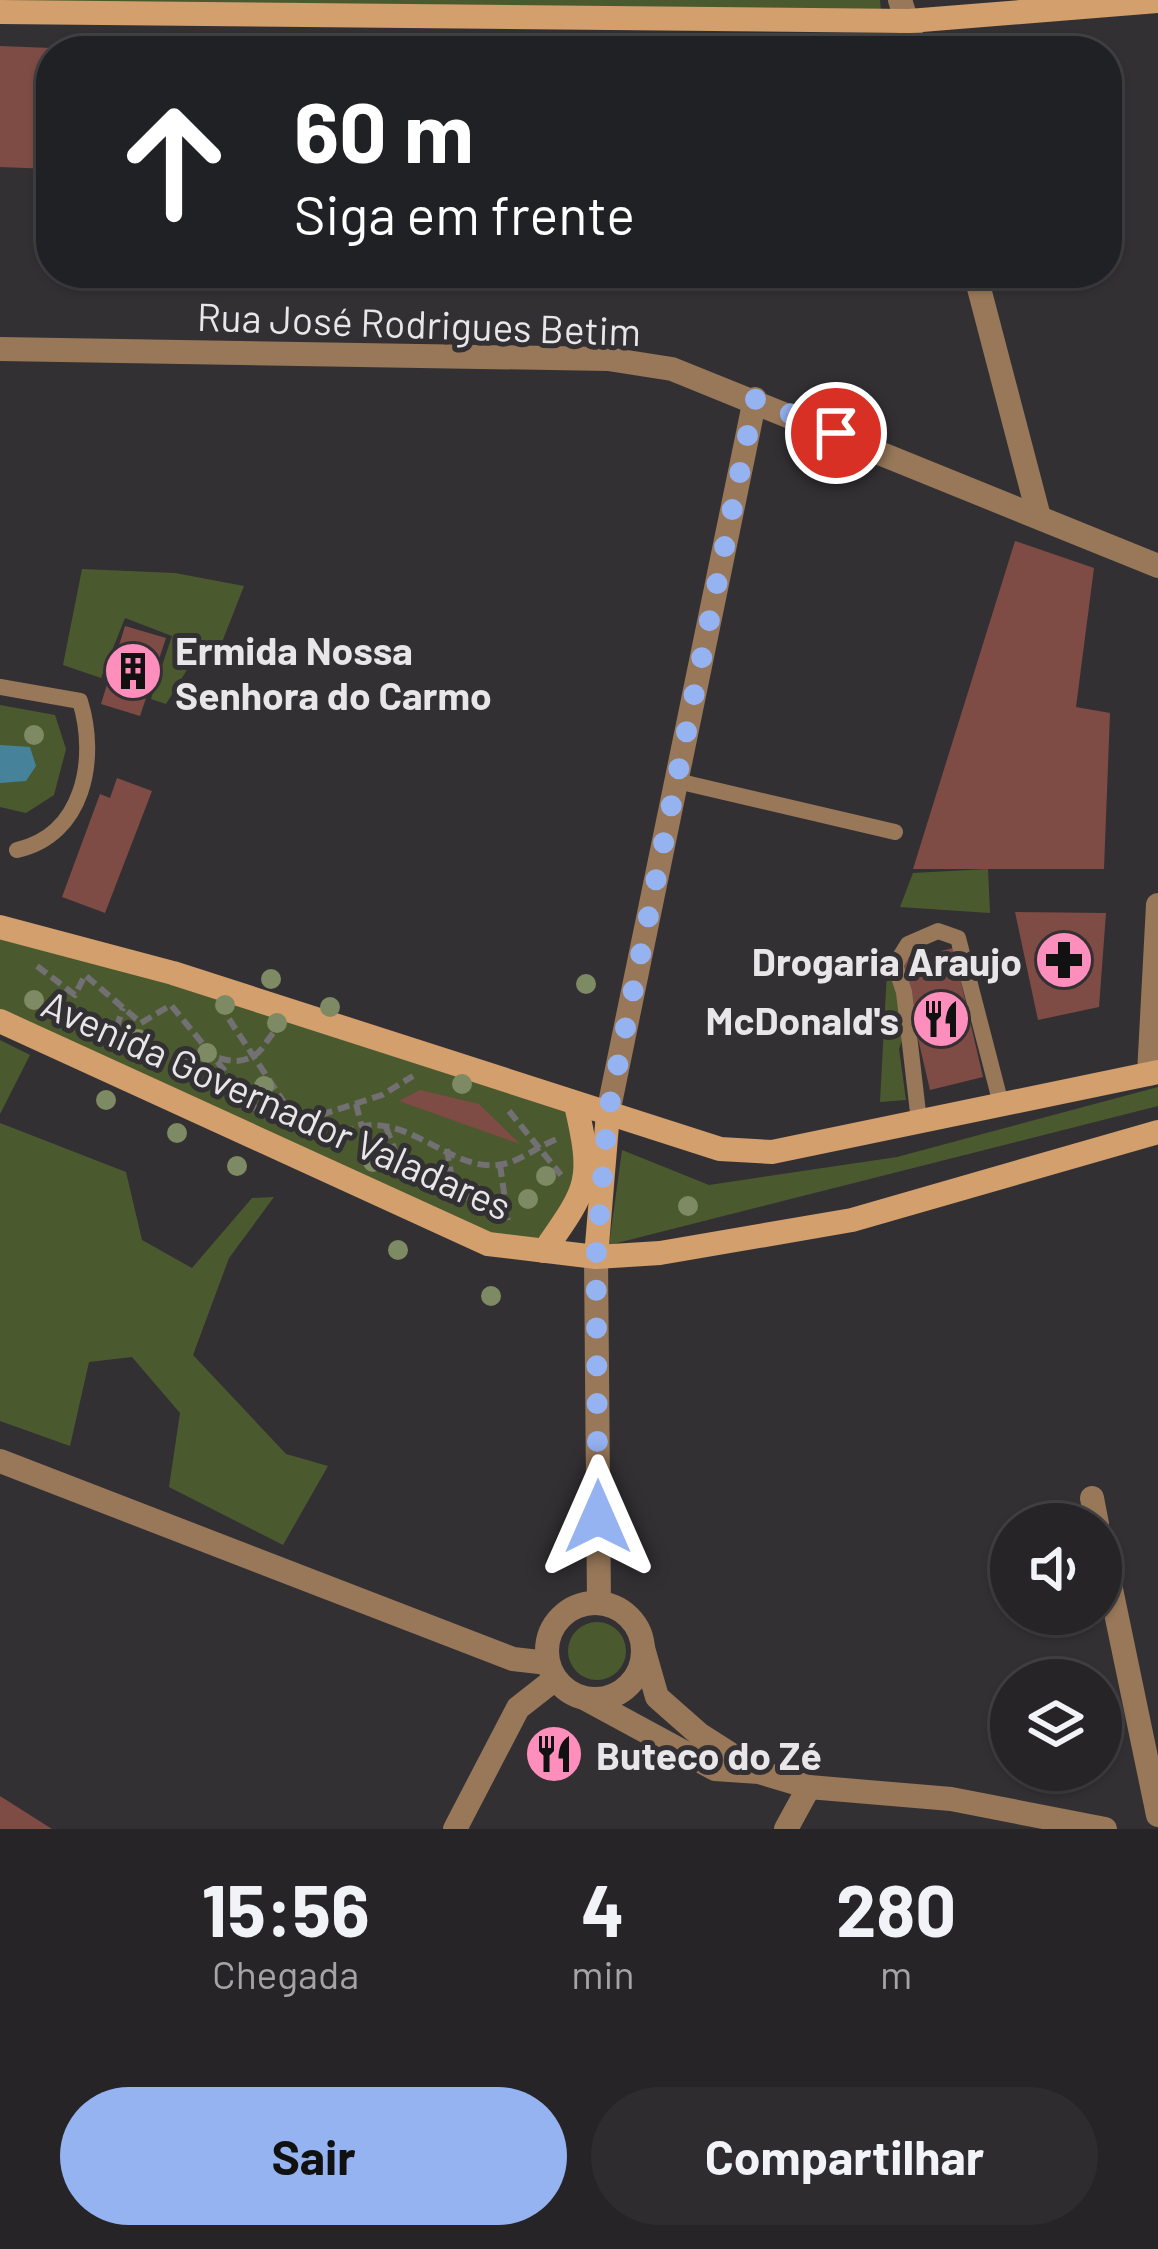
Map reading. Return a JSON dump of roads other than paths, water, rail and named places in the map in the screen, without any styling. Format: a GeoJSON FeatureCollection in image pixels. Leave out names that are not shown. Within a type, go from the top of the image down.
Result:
{"type":"FeatureCollection","features":[{"type":"Feature","properties":{"kind":"street"},"geometry":{"type":"LineString","coordinates":[[0,12],[904,10],[1158,1]]}},
{"type":"Feature","properties":{"kind":"street"},"geometry":{"type":"LineString","coordinates":[[979,288],[1039,517]]}},
{"type":"Feature","properties":{"kind":"street","name":"Rua José Rodrigues Betim"},"geometry":{"type":"LineString","coordinates":[[0,349],[608,359],[672,369],[1158,566]]}},
{"type":"Feature","properties":{"kind":"street"},"geometry":{"type":"LineString","coordinates":[[599,1603],[596,1257],[608,1113],[755,399]]}},
{"type":"Feature","properties":{"kind":"street"},"geometry":{"type":"LineString","coordinates":[[1154,1073],[1158,905]]}},
{"type":"Feature","properties":{"kind":"street","name":"Avenida Governador Valadares"},"geometry":{"type":"LineString","coordinates":[[0,927],[173,973],[571,1115],[608,1113],[721,1149],[772,1152],[1154,1073]]}},
{"type":"Feature","properties":{"kind":"street","name":"Avenida Governador Valadares"},"geometry":{"type":"LineString","coordinates":[[0,1021],[488,1244],[596,1257],[660,1253],[852,1220],[1158,1132]]}},
{"type":"Feature","properties":{"kind":"street"},"geometry":{"type":"LineString","coordinates":[[544,1251],[584,1194],[588,1157],[571,1115]]}},
{"type":"Feature","properties":{"kind":"street"},"geometry":{"type":"LineString","coordinates":[[0,1461],[552,1671],[584,1698],[715,1769],[758,1772],[809,1787],[951,1799],[1099,1829]]}},
{"type":"Feature","properties":{"kind":"street"},"geometry":{"type":"LineString","coordinates":[[1092,1498],[1093,1503]]}},
{"type":"Feature","properties":{"kind":"street"},"geometry":{"type":"LineString","coordinates":[[552,1671],[548,1642],[559,1619],[580,1605],[599,1603],[631,1619],[657,1697],[700,1734],[758,1772]]}},
{"type":"Feature","properties":{"kind":"street"},"geometry":{"type":"LineString","coordinates":[[1121,1635],[1158,1815]]}},
{"type":"Feature","properties":{"kind":"street"},"geometry":{"type":"LineString","coordinates":[[584,1698],[613,1695],[626,1687],[636,1675],[643,1646]]}},
{"type":"Feature","properties":{"kind":"street"},"geometry":{"type":"LineString","coordinates":[[455,1829],[518,1708],[552,1671]]}},
{"type":"Feature","properties":{"kind":"street"},"geometry":{"type":"LineString","coordinates":[[786,1829],[809,1787]]}},
{"type":"Feature","properties":{"kind":"lane"},"geometry":{"type":"LineString","coordinates":[[0,687],[67,694],[80,700],[86,721],[89,773],[62,828],[40,845],[17,850]]}},
{"type":"Feature","properties":{"kind":"lane"},"geometry":{"type":"LineString","coordinates":[[677,781],[895,832]]}},
{"type":"Feature","properties":{"kind":"lane"},"geometry":{"type":"LineString","coordinates":[[920,1121],[904,992],[895,965],[908,944],[938,931],[958,938],[1001,1104]]}},
{"type":"Feature","properties":{"kind":"water"},"geometry":{"type":"Polygon","coordinates":[[[0,745],[30,747],[36,766],[26,781],[0,783],[0,745]]]}},
{"type":"Feature","properties":{"kind":"place","name":"Ermida Nossa Senhora do Carmo"},"geometry":{"type":"Point","coordinates":[133,671]}},
{"type":"Feature","properties":{"kind":"place","name":"Drogaria Araujo"},"geometry":{"type":"Point","coordinates":[1064,960]}},
{"type":"Feature","properties":{"kind":"place","name":"McDonald's"},"geometry":{"type":"Point","coordinates":[941,1019]}},
{"type":"Feature","properties":{"kind":"place","name":"Buteco do Zé"},"geometry":{"type":"Point","coordinates":[554,1754]}}]}
